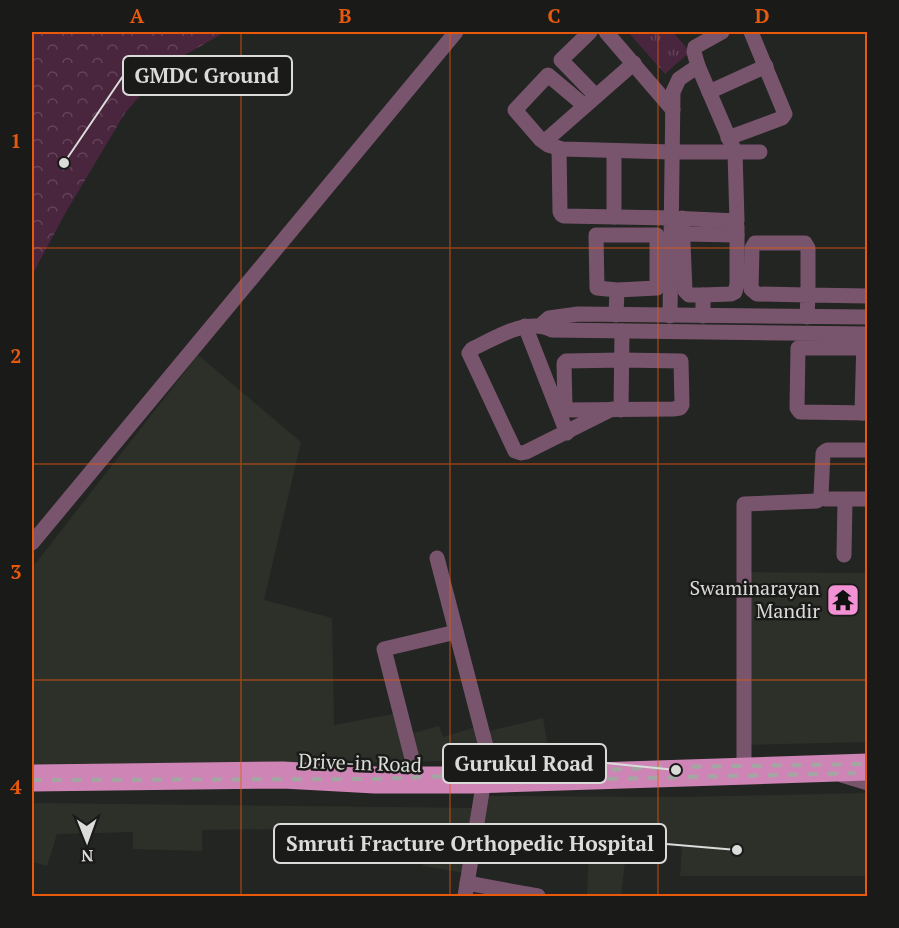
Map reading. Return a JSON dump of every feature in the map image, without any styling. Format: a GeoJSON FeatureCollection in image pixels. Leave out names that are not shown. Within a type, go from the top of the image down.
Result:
{"type":"FeatureCollection","features":[{"type":"Feature","properties":{"kind":"main road","name":"Drive-in Road"},"geometry":{"type":"LineString","coordinates":[[32,784],[283,781],[375,786],[744,765],[867,761]]}},
{"type":"Feature","properties":{"kind":"main road","name":"Drive-in Road"},"geometry":{"type":"LineString","coordinates":[[32,772],[283,769],[416,774],[490,781],[867,773]]}},
{"type":"Feature","properties":{"kind":"street"},"geometry":{"type":"LineString","coordinates":[[32,543],[456,32]]}},
{"type":"Feature","properties":{"kind":"street"},"geometry":{"type":"LineString","coordinates":[[590,32],[561,60],[591,101]]}},
{"type":"Feature","properties":{"kind":"street"},"geometry":{"type":"LineString","coordinates":[[606,32],[673,110]]}},
{"type":"Feature","properties":{"kind":"street"},"geometry":{"type":"LineString","coordinates":[[698,66],[676,82],[673,92],[672,152],[685,291],[689,295],[731,294],[737,289],[737,228],[731,145],[694,52],[695,47],[722,32]]}},
{"type":"Feature","properties":{"kind":"street"},"geometry":{"type":"LineString","coordinates":[[731,145],[782,118],[785,114],[751,32]]}},
{"type":"Feature","properties":{"kind":"street"},"geometry":{"type":"LineString","coordinates":[[544,142],[633,63]]}},
{"type":"Feature","properties":{"kind":"street"},"geometry":{"type":"LineString","coordinates":[[709,92],[766,66]]}},
{"type":"Feature","properties":{"kind":"street"},"geometry":{"type":"LineString","coordinates":[[591,101],[550,76],[546,76],[515,110],[516,114],[544,142],[559,148],[672,152],[731,145],[760,152]]}},
{"type":"Feature","properties":{"kind":"street"},"geometry":{"type":"LineString","coordinates":[[559,148],[560,212],[564,216],[614,217],[737,228]]}},
{"type":"Feature","properties":{"kind":"street"},"geometry":{"type":"LineString","coordinates":[[614,151],[614,217]]}},
{"type":"Feature","properties":{"kind":"street"},"geometry":{"type":"LineString","coordinates":[[582,217],[586,231],[596,235],[658,236],[657,288],[617,290],[597,288],[596,235]]}},
{"type":"Feature","properties":{"kind":"street"},"geometry":{"type":"LineString","coordinates":[[670,316],[679,224]]}},
{"type":"Feature","properties":{"kind":"street"},"geometry":{"type":"LineString","coordinates":[[807,317],[807,295],[808,248],[805,243],[758,242],[753,245],[750,285],[754,292],[807,295],[867,296]]}},
{"type":"Feature","properties":{"kind":"street"},"geometry":{"type":"LineString","coordinates":[[616,315],[617,290]]}},
{"type":"Feature","properties":{"kind":"street"},"geometry":{"type":"LineString","coordinates":[[703,295],[703,316]]}},
{"type":"Feature","properties":{"kind":"street"},"geometry":{"type":"LineString","coordinates":[[541,325],[549,318],[578,314],[867,317]]}},
{"type":"Feature","properties":{"kind":"street"},"geometry":{"type":"LineString","coordinates":[[617,410],[526,452],[515,451],[469,355],[472,349],[525,326],[541,325],[552,330],[866,341],[865,413],[798,411],[797,349],[809,340]]}},
{"type":"Feature","properties":{"kind":"street"},"geometry":{"type":"LineString","coordinates":[[525,326],[567,433]]}},
{"type":"Feature","properties":{"kind":"street"},"geometry":{"type":"LineString","coordinates":[[617,410],[622,360],[622,331]]}},
{"type":"Feature","properties":{"kind":"street"},"geometry":{"type":"LineString","coordinates":[[569,360],[622,360],[681,361],[682,405],[680,408],[566,410],[564,363],[569,360]]}},
{"type":"Feature","properties":{"kind":"street"},"geometry":{"type":"LineString","coordinates":[[867,450],[827,450],[823,453],[822,497],[845,500],[867,499]]}},
{"type":"Feature","properties":{"kind":"street"},"geometry":{"type":"LineString","coordinates":[[844,555],[845,500]]}},
{"type":"Feature","properties":{"kind":"street"},"geometry":{"type":"LineString","coordinates":[[744,765],[744,504],[817,501]]}},
{"type":"Feature","properties":{"kind":"street"},"geometry":{"type":"LineString","coordinates":[[437,558],[490,781],[466,890],[538,897]]}},
{"type":"Feature","properties":{"kind":"street"},"geometry":{"type":"LineString","coordinates":[[416,774],[384,650],[456,632]]}},
{"type":"Feature","properties":{"kind":"street"},"geometry":{"type":"LineString","coordinates":[[840,774],[867,783]]}},
{"type":"Feature","properties":{"kind":"shaded area"},"geometry":{"type":"Polygon","coordinates":[[[198,355],[301,442],[264,600],[332,618],[334,725],[393,714],[399,737],[439,726],[443,737],[486,724],[489,731],[543,718],[550,759],[336,763],[33,764],[32,568],[198,355]]]}},
{"type":"Feature","properties":{"kind":"shaded area"},"geometry":{"type":"Polygon","coordinates":[[[746,572],[867,573],[867,742],[746,745],[746,572]]]}},
{"type":"Feature","properties":{"kind":"shaded area"},"geometry":{"type":"Polygon","coordinates":[[[867,793],[867,876],[680,876],[682,845],[627,845],[621,896],[587,896],[589,848],[479,839],[487,796],[676,797],[867,793]]]}},
{"type":"Feature","properties":{"kind":"shaded area"},"geometry":{"type":"Polygon","coordinates":[[[32,803],[476,808],[465,873],[423,866],[426,838],[327,830],[326,852],[289,851],[288,829],[202,830],[202,851],[133,849],[133,832],[57,834],[47,866],[32,862],[32,803]]]}},
{"type":"Feature","properties":{"kind":"green space"},"geometry":{"type":"Polygon","coordinates":[[[32,32],[225,32],[166,66],[125,113],[66,212],[32,275],[32,32]]]}},
{"type":"Feature","properties":{"kind":"green space"},"geometry":{"type":"Polygon","coordinates":[[[628,32],[673,32],[690,52],[665,74],[628,32]]]}},
{"type":"Feature","properties":{"kind":"railway"},"geometry":{"type":"LineString","coordinates":[[32,780],[375,779],[675,767],[868,764]]}},
{"type":"Feature","properties":{"kind":"railway"},"geometry":{"type":"LineString","coordinates":[[568,780],[856,773]]}},
{"type":"Feature","properties":{"kind":"place","name":"GMDC Ground"},"geometry":{"type":"Point","coordinates":[64,163]}},
{"type":"Feature","properties":{"kind":"place","name":"Swaminarayan Mandir"},"geometry":{"type":"Point","coordinates":[843,600]}},
{"type":"Feature","properties":{"kind":"place","name":"Gurukul Road"},"geometry":{"type":"Point","coordinates":[676,770]}},
{"type":"Feature","properties":{"kind":"place","name":"Smruti Fracture Orthopedic Hospital"},"geometry":{"type":"Point","coordinates":[737,850]}}]}
